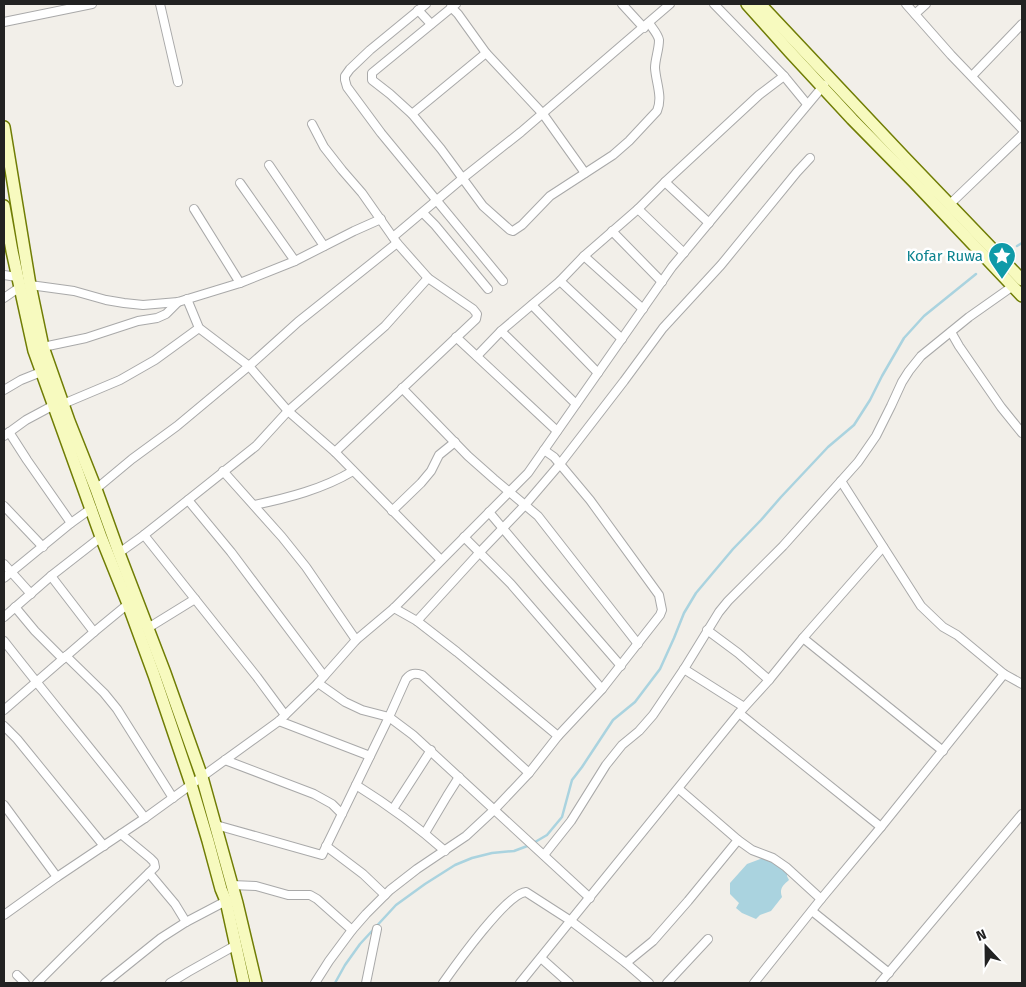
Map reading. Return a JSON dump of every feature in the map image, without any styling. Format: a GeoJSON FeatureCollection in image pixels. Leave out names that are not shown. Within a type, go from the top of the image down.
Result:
{"type":"FeatureCollection","features":[{"type":"Feature","properties":{"kind":"main road"},"geometry":{"type":"LineString","coordinates":[[746,4],[790,52],[826,82],[950,204],[1018,283],[1022,296]]}},
{"type":"Feature","properties":{"kind":"main road"},"geometry":{"type":"LineString","coordinates":[[760,4],[826,82],[1018,283]]}},
{"type":"Feature","properties":{"kind":"main road"},"geometry":{"type":"LineString","coordinates":[[4,127],[22,283],[34,351],[41,372],[58,404],[96,488],[118,553],[148,628],[202,777],[232,884],[256,983]]}},
{"type":"Feature","properties":{"kind":"main road"},"geometry":{"type":"LineString","coordinates":[[4,206],[5,220],[22,283],[43,348],[58,404],[101,537],[128,604],[191,784],[221,890],[226,901],[244,983]]}},
{"type":"Feature","properties":{"kind":"street"},"geometry":{"type":"LineString","coordinates":[[4,22],[88,4]]}},
{"type":"Feature","properties":{"kind":"street"},"geometry":{"type":"LineString","coordinates":[[160,4],[178,82]]}},
{"type":"Feature","properties":{"kind":"street"},"geometry":{"type":"LineString","coordinates":[[426,4],[370,50],[350,69],[344,80],[347,87],[381,133],[503,281]]}},
{"type":"Feature","properties":{"kind":"street"},"geometry":{"type":"LineString","coordinates":[[584,173],[543,114],[486,53],[453,5],[372,73],[371,77],[374,83],[390,94],[412,114],[441,149],[483,206],[513,231],[522,225],[550,196],[613,155],[657,112],[660,98],[655,70],[658,36],[622,4]]}},
{"type":"Feature","properties":{"kind":"street"},"geometry":{"type":"LineString","coordinates":[[96,488],[177,426],[249,366],[395,240],[437,200],[543,114],[670,4]]}},
{"type":"Feature","properties":{"kind":"street"},"geometry":{"type":"LineString","coordinates":[[714,4],[784,76],[807,104]]}},
{"type":"Feature","properties":{"kind":"street"},"geometry":{"type":"LineString","coordinates":[[906,4],[1022,129]]}},
{"type":"Feature","properties":{"kind":"street"},"geometry":{"type":"LineString","coordinates":[[915,14],[926,4]]}},
{"type":"Feature","properties":{"kind":"street"},"geometry":{"type":"LineString","coordinates":[[418,10],[432,24]]}},
{"type":"Feature","properties":{"kind":"street"},"geometry":{"type":"LineString","coordinates":[[972,76],[1022,24]]}},
{"type":"Feature","properties":{"kind":"street"},"geometry":{"type":"LineString","coordinates":[[412,114],[486,53]]}},
{"type":"Feature","properties":{"kind":"street"},"geometry":{"type":"LineString","coordinates":[[476,356],[759,95],[784,76]]}},
{"type":"Feature","properties":{"kind":"street"},"geometry":{"type":"LineString","coordinates":[[4,915],[145,818],[282,718],[318,683],[356,640],[394,608],[528,473],[684,253],[826,82]]}},
{"type":"Feature","properties":{"kind":"street"},"geometry":{"type":"LineString","coordinates":[[312,124],[324,147],[362,194],[395,240],[428,278],[473,309],[477,314],[476,319],[335,452]]}},
{"type":"Feature","properties":{"kind":"street"},"geometry":{"type":"LineString","coordinates":[[950,204],[1022,135]]}},
{"type":"Feature","properties":{"kind":"street"},"geometry":{"type":"LineString","coordinates":[[417,621],[525,505],[560,464],[663,328],[721,265],[810,158]]}},
{"type":"Feature","properties":{"kind":"street"},"geometry":{"type":"LineString","coordinates":[[269,165],[324,246]]}},
{"type":"Feature","properties":{"kind":"street"},"geometry":{"type":"LineString","coordinates":[[665,182],[709,223]]}},
{"type":"Feature","properties":{"kind":"street"},"geometry":{"type":"LineString","coordinates":[[240,183],[295,261]]}},
{"type":"Feature","properties":{"kind":"street"},"geometry":{"type":"LineString","coordinates":[[638,208],[684,253]]}},
{"type":"Feature","properties":{"kind":"street"},"geometry":{"type":"LineString","coordinates":[[194,209],[240,283]]}},
{"type":"Feature","properties":{"kind":"street"},"geometry":{"type":"LineString","coordinates":[[423,213],[488,289]]}},
{"type":"Feature","properties":{"kind":"street"},"geometry":{"type":"LineString","coordinates":[[4,275],[22,283],[74,291],[106,300],[143,305],[178,302],[240,283],[295,261],[381,219]]}},
{"type":"Feature","properties":{"kind":"street"},"geometry":{"type":"LineString","coordinates":[[612,231],[662,282]]}},
{"type":"Feature","properties":{"kind":"street"},"geometry":{"type":"LineString","coordinates":[[584,256],[643,309]]}},
{"type":"Feature","properties":{"kind":"street"},"geometry":{"type":"LineString","coordinates":[[118,553],[144,535],[256,446],[288,410],[385,326],[428,278]]}},
{"type":"Feature","properties":{"kind":"street"},"geometry":{"type":"LineString","coordinates":[[560,280],[622,339]]}},
{"type":"Feature","properties":{"kind":"street"},"geometry":{"type":"LineString","coordinates":[[4,298],[22,283]]}},
{"type":"Feature","properties":{"kind":"street"},"geometry":{"type":"LineString","coordinates":[[544,855],[571,821],[606,765],[622,745],[640,731],[653,715],[707,630],[728,601],[783,546],[858,462],[876,436],[902,382],[921,356],[969,317],[1018,283]]}},
{"type":"Feature","properties":{"kind":"street"},"geometry":{"type":"LineString","coordinates":[[187,299],[200,328],[249,366],[288,410],[335,452],[441,560]]}},
{"type":"Feature","properties":{"kind":"street"},"geometry":{"type":"LineString","coordinates":[[43,348],[86,338],[138,321],[157,318],[166,314],[178,302]]}},
{"type":"Feature","properties":{"kind":"street"},"geometry":{"type":"LineString","coordinates":[[136,304],[138,321]]}},
{"type":"Feature","properties":{"kind":"street"},"geometry":{"type":"LineString","coordinates":[[532,305],[598,373]]}},
{"type":"Feature","properties":{"kind":"street"},"geometry":{"type":"LineString","coordinates":[[71,523],[27,460],[6,434],[26,420],[58,404],[120,380],[154,360],[200,328]]}},
{"type":"Feature","properties":{"kind":"street"},"geometry":{"type":"LineString","coordinates":[[501,331],[576,404]]}},
{"type":"Feature","properties":{"kind":"street"},"geometry":{"type":"LineString","coordinates":[[951,332],[1001,406],[1022,433]]}},
{"type":"Feature","properties":{"kind":"street"},"geometry":{"type":"LineString","coordinates":[[456,337],[557,431]]}},
{"type":"Feature","properties":{"kind":"street"},"geometry":{"type":"LineString","coordinates":[[4,390],[21,380],[41,372]]}},
{"type":"Feature","properties":{"kind":"street"},"geometry":{"type":"LineString","coordinates":[[402,388],[468,456],[538,516],[638,644]]}},
{"type":"Feature","properties":{"kind":"street"},"geometry":{"type":"LineString","coordinates":[[392,511],[421,483],[431,471],[439,456],[455,442]]}},
{"type":"Feature","properties":{"kind":"street"},"geometry":{"type":"LineString","coordinates":[[315,983],[352,930],[385,895],[417,869],[466,836],[494,810],[528,773],[558,736],[602,689],[660,615],[662,610],[659,595],[590,500],[554,457],[544,450]]}},
{"type":"Feature","properties":{"kind":"street"},"geometry":{"type":"LineString","coordinates":[[254,505],[294,496],[334,481],[353,470]]}},
{"type":"Feature","properties":{"kind":"street"},"geometry":{"type":"LineString","coordinates":[[223,472],[282,537],[306,567],[356,640]]}},
{"type":"Feature","properties":{"kind":"street"},"geometry":{"type":"LineString","coordinates":[[841,481],[921,606],[943,627],[1004,674],[1021,681]]}},
{"type":"Feature","properties":{"kind":"street"},"geometry":{"type":"LineString","coordinates":[[188,500],[232,552],[324,676]]}},
{"type":"Feature","properties":{"kind":"street"},"geometry":{"type":"LineString","coordinates":[[4,506],[43,547]]}},
{"type":"Feature","properties":{"kind":"street"},"geometry":{"type":"LineString","coordinates":[[4,578],[92,508]]}},
{"type":"Feature","properties":{"kind":"street"},"geometry":{"type":"LineString","coordinates":[[489,512],[621,666]]}},
{"type":"Feature","properties":{"kind":"street"},"geometry":{"type":"LineString","coordinates":[[144,535],[258,677],[282,718],[370,756]]}},
{"type":"Feature","properties":{"kind":"street"},"geometry":{"type":"LineString","coordinates":[[4,617],[51,576],[101,537]]}},
{"type":"Feature","properties":{"kind":"street"},"geometry":{"type":"LineString","coordinates":[[464,537],[511,584],[602,689]]}},
{"type":"Feature","properties":{"kind":"street"},"geometry":{"type":"LineString","coordinates":[[520,983],[742,710],[883,547]]}},
{"type":"Feature","properties":{"kind":"street"},"geometry":{"type":"LineString","coordinates":[[4,564],[31,594]]}},
{"type":"Feature","properties":{"kind":"street"},"geometry":{"type":"LineString","coordinates":[[51,576],[94,632]]}},
{"type":"Feature","properties":{"kind":"street"},"geometry":{"type":"LineString","coordinates":[[148,628],[196,599]]}},
{"type":"Feature","properties":{"kind":"street"},"geometry":{"type":"LineString","coordinates":[[4,710],[128,604]]}},
{"type":"Feature","properties":{"kind":"street"},"geometry":{"type":"LineString","coordinates":[[15,607],[35,631],[104,693],[117,708],[173,798]]}},
{"type":"Feature","properties":{"kind":"street"},"geometry":{"type":"LineString","coordinates":[[394,608],[417,621],[457,652],[558,736]]}},
{"type":"Feature","properties":{"kind":"street"},"geometry":{"type":"LineString","coordinates":[[707,630],[738,653],[769,680]]}},
{"type":"Feature","properties":{"kind":"street"},"geometry":{"type":"LineString","coordinates":[[803,638],[943,751]]}},
{"type":"Feature","properties":{"kind":"street"},"geometry":{"type":"LineString","coordinates":[[4,641],[113,775],[145,818]]}},
{"type":"Feature","properties":{"kind":"street"},"geometry":{"type":"LineString","coordinates":[[684,669],[742,710],[881,828]]}},
{"type":"Feature","properties":{"kind":"street"},"geometry":{"type":"LineString","coordinates":[[216,825],[322,855],[406,679],[414,673],[422,675],[528,773]]}},
{"type":"Feature","properties":{"kind":"street"},"geometry":{"type":"LineString","coordinates":[[754,983],[1004,674]]}},
{"type":"Feature","properties":{"kind":"street"},"geometry":{"type":"LineString","coordinates":[[318,683],[345,702],[362,710],[389,718],[413,735],[590,898]]}},
{"type":"Feature","properties":{"kind":"street"},"geometry":{"type":"LineString","coordinates":[[4,726],[17,739],[104,846]]}},
{"type":"Feature","properties":{"kind":"street"},"geometry":{"type":"LineString","coordinates":[[393,809],[431,750]]}},
{"type":"Feature","properties":{"kind":"street"},"geometry":{"type":"LineString","coordinates":[[225,760],[314,794],[332,804],[342,814]]}},
{"type":"Feature","properties":{"kind":"street"},"geometry":{"type":"LineString","coordinates":[[425,833],[459,777]]}},
{"type":"Feature","properties":{"kind":"street"},"geometry":{"type":"LineString","coordinates":[[356,785],[393,809],[445,851]]}},
{"type":"Feature","properties":{"kind":"street"},"geometry":{"type":"LineString","coordinates":[[678,789],[738,840],[752,850],[773,858],[786,867],[821,899]]}},
{"type":"Feature","properties":{"kind":"street"},"geometry":{"type":"LineString","coordinates":[[4,805],[57,877]]}},
{"type":"Feature","properties":{"kind":"street"},"geometry":{"type":"LineString","coordinates":[[880,983],[1022,814]]}},
{"type":"Feature","properties":{"kind":"street"},"geometry":{"type":"LineString","coordinates":[[37,983],[155,867],[154,862],[121,834]]}},
{"type":"Feature","properties":{"kind":"street"},"geometry":{"type":"LineString","coordinates":[[626,963],[653,940],[738,840]]}},
{"type":"Feature","properties":{"kind":"street"},"geometry":{"type":"LineString","coordinates":[[326,846],[363,874],[385,895]]}},
{"type":"Feature","properties":{"kind":"street"},"geometry":{"type":"LineString","coordinates":[[150,873],[175,904],[186,922]]}},
{"type":"Feature","properties":{"kind":"street"},"geometry":{"type":"LineString","coordinates":[[232,884],[256,886],[288,895],[310,895],[352,930]]}},
{"type":"Feature","properties":{"kind":"street"},"geometry":{"type":"LineString","coordinates":[[443,983],[498,912],[522,892],[526,892],[571,921],[649,983]]}},
{"type":"Feature","properties":{"kind":"street"},"geometry":{"type":"LineString","coordinates":[[105,983],[161,938],[186,922],[226,901]]}},
{"type":"Feature","properties":{"kind":"street"},"geometry":{"type":"LineString","coordinates":[[812,911],[889,973]]}},
{"type":"Feature","properties":{"kind":"street"},"geometry":{"type":"LineString","coordinates":[[366,983],[377,929]]}},
{"type":"Feature","properties":{"kind":"street"},"geometry":{"type":"LineString","coordinates":[[667,983],[708,939]]}},
{"type":"Feature","properties":{"kind":"street"},"geometry":{"type":"LineString","coordinates":[[170,983],[236,945]]}},
{"type":"Feature","properties":{"kind":"street"},"geometry":{"type":"LineString","coordinates":[[541,958],[569,983]]}},
{"type":"Feature","properties":{"kind":"street"},"geometry":{"type":"LineString","coordinates":[[17,975],[25,983]]}},
{"type":"Feature","properties":{"kind":"water"},"geometry":{"type":"Polygon","coordinates":[[[763,858],[773,861],[787,871],[789,880],[782,887],[782,897],[771,911],[760,915],[756,919],[736,908],[739,903],[730,894],[730,883],[747,864],[763,858]]]}},
{"type":"Feature","properties":{"kind":"waterway"},"geometry":{"type":"LineString","coordinates":[[1017,246],[1022,243]]}},
{"type":"Feature","properties":{"kind":"waterway"},"geometry":{"type":"LineString","coordinates":[[335,983],[360,944],[396,905],[425,884],[455,865],[472,858],[492,853],[514,851],[530,845],[547,835],[562,817],[572,780],[613,720],[635,702],[660,669],[684,613],[696,593],[733,549],[828,447],[854,425],[904,338],[924,316],[976,274]]}},
{"type":"Feature","properties":{"kind":"place","name":"Kofar Ruwa"},"geometry":{"type":"Point","coordinates":[1002,280]}}]}
